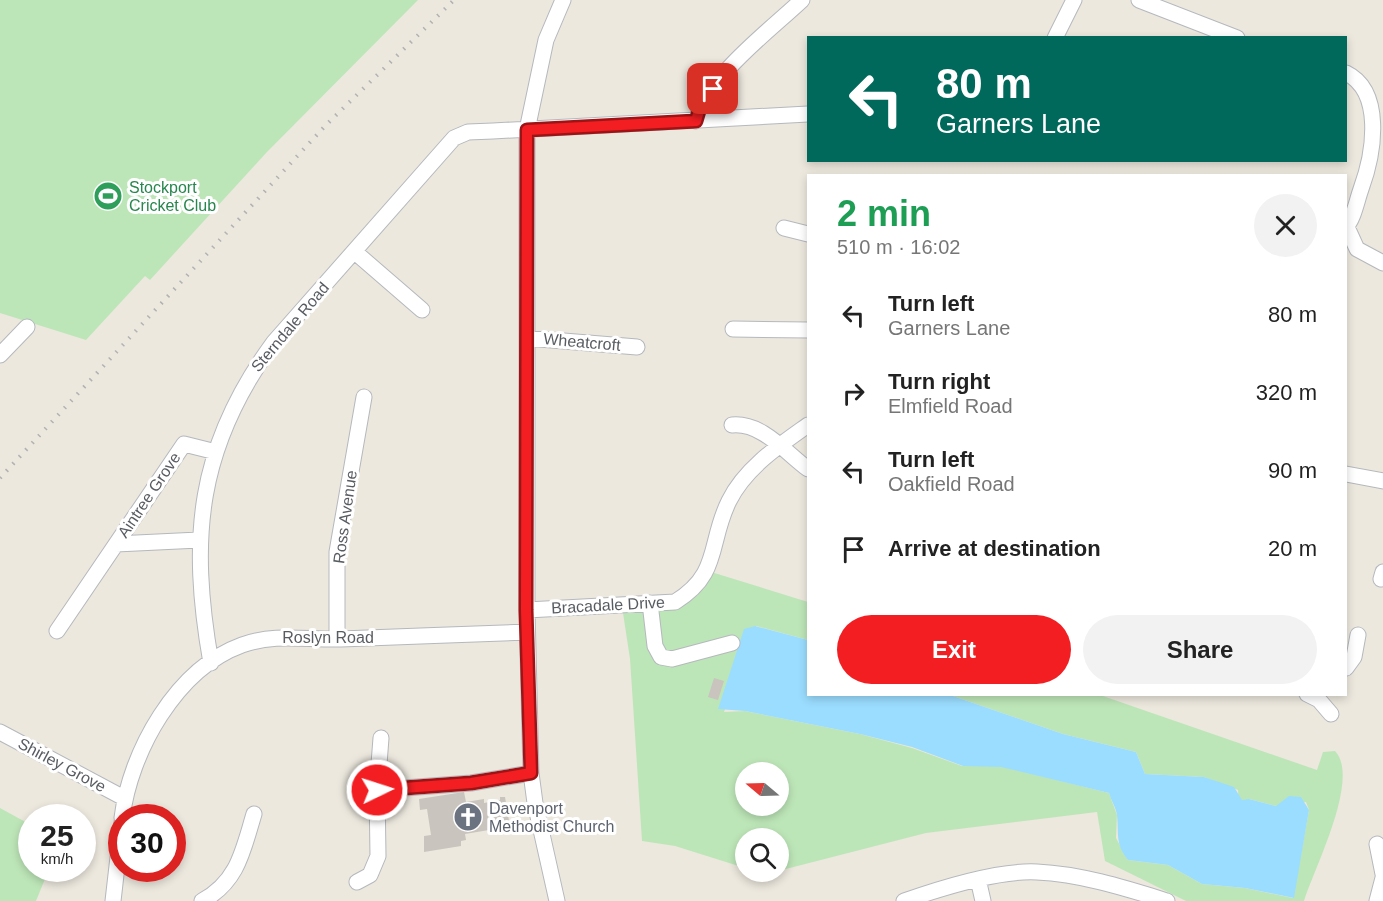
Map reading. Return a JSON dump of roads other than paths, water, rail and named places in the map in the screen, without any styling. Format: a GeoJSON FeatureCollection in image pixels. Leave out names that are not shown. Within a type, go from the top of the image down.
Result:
{"type":"FeatureCollection","features":[{"type":"Feature","properties":{"kind":"street"},"geometry":{"type":"LineString","coordinates":[[557,901],[535,803],[531,773],[526,610],[527,130],[546,40],[563,0]]}},
{"type":"Feature","properties":{"kind":"street"},"geometry":{"type":"LineString","coordinates":[[696,121],[701,104],[725,74],[802,0]]}},
{"type":"Feature","properties":{"kind":"street"},"geometry":{"type":"LineString","coordinates":[[1056,36],[1074,0]]}},
{"type":"Feature","properties":{"kind":"street"},"geometry":{"type":"LineString","coordinates":[[1139,0],[1232,36]]}},
{"type":"Feature","properties":{"kind":"street"},"geometry":{"type":"LineString","coordinates":[[1347,73],[1360,78],[1370,89],[1380,110],[1381,124],[1377,143],[1347,224]]}},
{"type":"Feature","properties":{"kind":"street","name":"Sterndale Road"},"geometry":{"type":"LineString","coordinates":[[211,663],[201,608],[199,540],[206,489],[229,415],[248,377],[274,342],[454,138],[468,132],[807,114]]}},
{"type":"Feature","properties":{"kind":"street"},"geometry":{"type":"LineString","coordinates":[[784,228],[807,234]]}},
{"type":"Feature","properties":{"kind":"street"},"geometry":{"type":"LineString","coordinates":[[1347,229],[1358,249],[1383,263]]}},
{"type":"Feature","properties":{"kind":"street"},"geometry":{"type":"LineString","coordinates":[[355,252],[422,310]]}},
{"type":"Feature","properties":{"kind":"street"},"geometry":{"type":"LineString","coordinates":[[0,355],[27,327]]}},
{"type":"Feature","properties":{"kind":"street"},"geometry":{"type":"LineString","coordinates":[[734,329],[807,330]]}},
{"type":"Feature","properties":{"kind":"street","name":"Wheatcroft"},"geometry":{"type":"LineString","coordinates":[[527,338],[637,347]]}},
{"type":"Feature","properties":{"kind":"street","name":"Ross Avenue"},"geometry":{"type":"LineString","coordinates":[[337,639],[337,552],[364,397]]}},
{"type":"Feature","properties":{"kind":"street"},"geometry":{"type":"LineString","coordinates":[[732,425],[742,424],[781,445],[807,469]]}},
{"type":"Feature","properties":{"kind":"street","name":"Bracadale Drive"},"geometry":{"type":"LineString","coordinates":[[526,610],[675,602],[693,591],[708,571],[730,500],[748,475],[781,445],[807,426]]}},
{"type":"Feature","properties":{"kind":"street","name":"Aintree Grove"},"geometry":{"type":"LineString","coordinates":[[57,632],[184,444],[216,452]]}},
{"type":"Feature","properties":{"kind":"street"},"geometry":{"type":"LineString","coordinates":[[1347,474],[1383,481]]}},
{"type":"Feature","properties":{"kind":"street","name":"Aintree Grove"},"geometry":{"type":"LineString","coordinates":[[116,544],[199,540]]}},
{"type":"Feature","properties":{"kind":"street"},"geometry":{"type":"LineString","coordinates":[[650,603],[655,646],[661,657],[672,659],[732,644]]}},
{"type":"Feature","properties":{"kind":"street","name":"Roslyn Road"},"geometry":{"type":"LineString","coordinates":[[123,804],[135,763],[150,732],[173,698],[211,663],[240,646],[275,636],[337,639],[527,632]]}},
{"type":"Feature","properties":{"kind":"street"},"geometry":{"type":"LineString","coordinates":[[1347,667],[1354,657],[1358,634]]}},
{"type":"Feature","properties":{"kind":"street"},"geometry":{"type":"LineString","coordinates":[[1316,696],[1331,714]]}},
{"type":"Feature","properties":{"kind":"street","name":"Shirley Grove"},"geometry":{"type":"LineString","coordinates":[[0,732],[124,798]]}},
{"type":"Feature","properties":{"kind":"street"},"geometry":{"type":"LineString","coordinates":[[357,882],[370,875],[378,856],[377,790],[381,738]]}},
{"type":"Feature","properties":{"kind":"street"},"geometry":{"type":"LineString","coordinates":[[377,790],[471,783],[531,773]]}},
{"type":"Feature","properties":{"kind":"street"},"geometry":{"type":"LineString","coordinates":[[202,901],[219,892],[240,860],[255,814]]}},
{"type":"Feature","properties":{"kind":"street"},"geometry":{"type":"LineString","coordinates":[[1377,844],[1383,870],[1377,901]]}},
{"type":"Feature","properties":{"kind":"street"},"geometry":{"type":"LineString","coordinates":[[904,901],[944,886],[978,879],[1036,872],[1125,886],[1159,900]]}},
{"type":"Feature","properties":{"kind":"street"},"geometry":{"type":"LineString","coordinates":[[978,879],[983,901]]}},
{"type":"Feature","properties":{"kind":"street"},"geometry":{"type":"LineString","coordinates":[[112,901],[114,882]]}},
{"type":"Feature","properties":{"kind":"water"},"geometry":{"type":"Polygon","coordinates":[[[755,626],[807,640],[807,696],[953,696],[1063,734],[1136,752],[1145,774],[1204,777],[1234,787],[1242,800],[1249,799],[1276,806],[1289,796],[1301,797],[1309,810],[1294,898],[1245,888],[1202,884],[1168,865],[1128,860],[1119,844],[1117,815],[1109,793],[1001,767],[963,766],[912,747],[860,734],[745,711],[718,709],[744,629],[755,626]]]}},
{"type":"Feature","properties":{"kind":"railway"},"geometry":{"type":"LineString","coordinates":[[0,478],[326,125],[454,0]]}},
{"type":"Feature","properties":{"kind":"place","name":"Stockport Cricket Club"},"geometry":{"type":"Point","coordinates":[108,196]}},
{"type":"Feature","properties":{"kind":"place","name":"Davenport Methodist Church"},"geometry":{"type":"Point","coordinates":[468,817]}}]}
